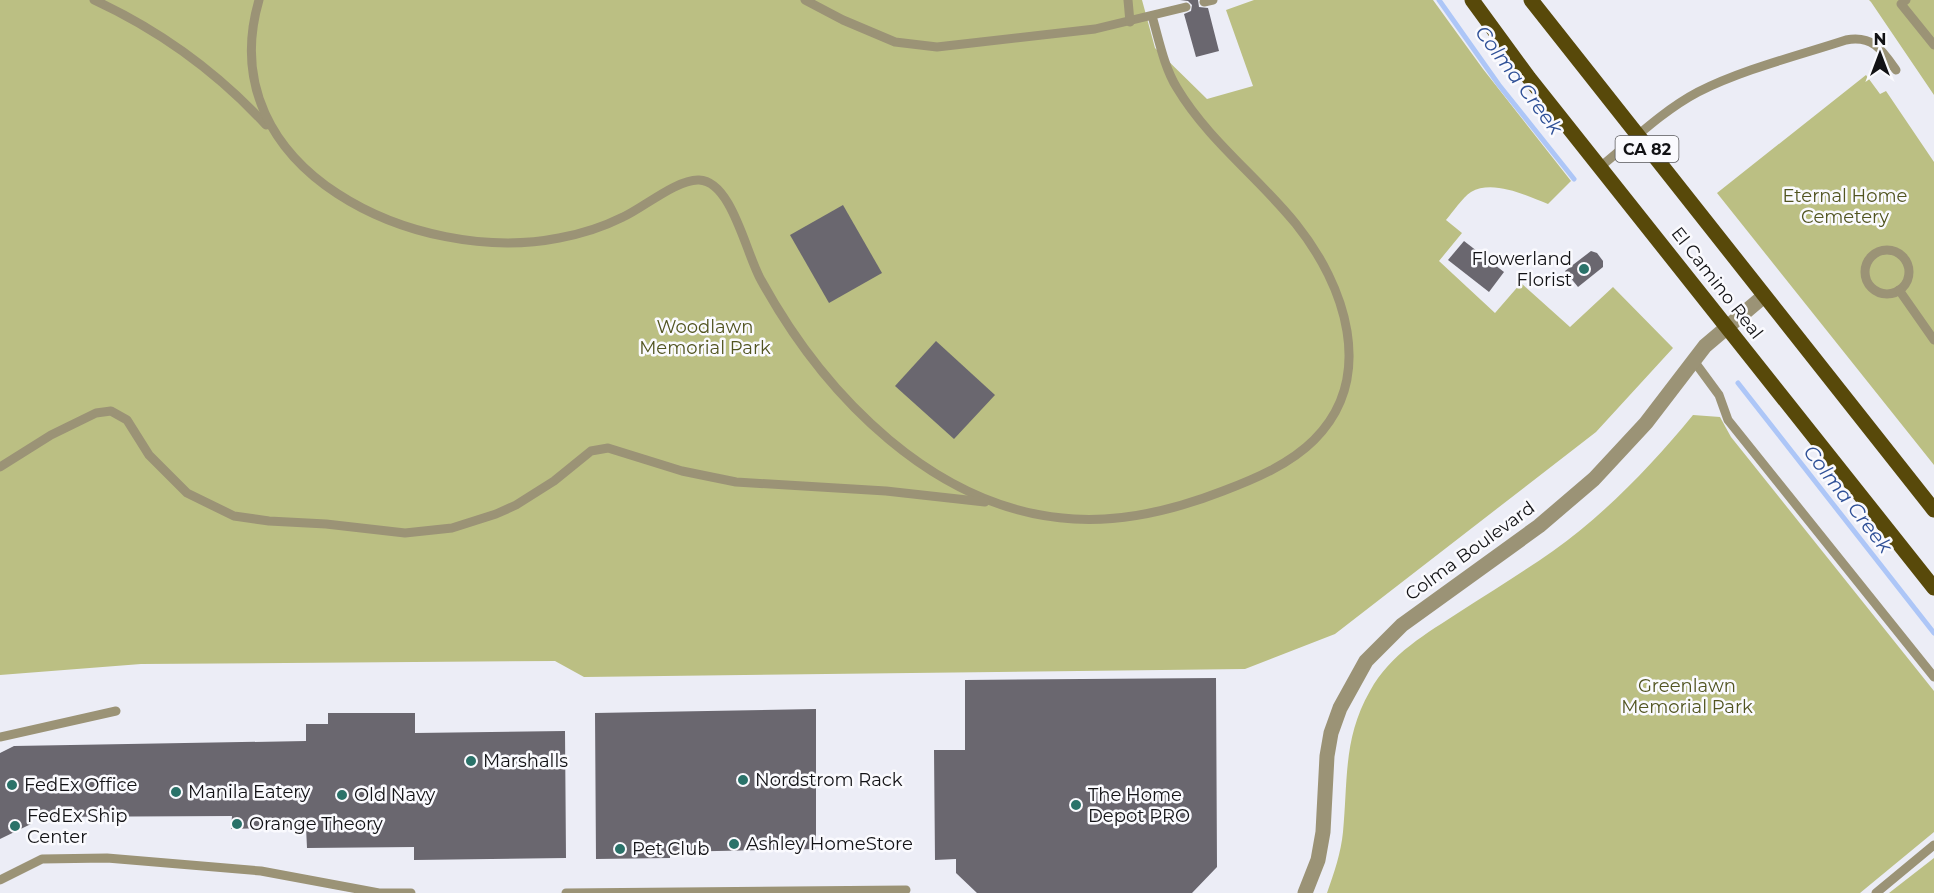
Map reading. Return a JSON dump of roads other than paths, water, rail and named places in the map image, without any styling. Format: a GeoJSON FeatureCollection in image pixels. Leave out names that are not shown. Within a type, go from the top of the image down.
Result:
{"type":"FeatureCollection","features":[{"type":"Feature","properties":{"kind":"main road","name":"El Camino Real"},"geometry":{"type":"LineString","coordinates":[[1472,0],[1498,38],[1934,588]]}},
{"type":"Feature","properties":{"kind":"main road","name":"El Camino Real"},"geometry":{"type":"LineString","coordinates":[[1531,0],[1934,510]]}},
{"type":"Feature","properties":{"kind":"street","name":"Colma Boulevard"},"geometry":{"type":"LineString","coordinates":[[1305,893],[1318,860],[1323,832],[1327,756],[1331,733],[1340,708],[1366,661],[1402,624],[1539,526],[1594,479],[1646,423],[1706,346],[1726,326],[1764,296]]}},
{"type":"Feature","properties":{"kind":"lane"},"geometry":{"type":"LineString","coordinates":[[94,0],[145,27],[198,62],[247,105],[280,142],[318,178],[382,218],[427,234],[474,243],[520,243],[566,237],[621,218],[689,180],[715,184],[726,199],[750,259],[772,300],[801,344],[834,385],[868,420],[923,465],[958,486],[1008,506]]}},
{"type":"Feature","properties":{"kind":"lane"},"geometry":{"type":"LineString","coordinates":[[259,0],[251,38],[253,77],[264,113],[280,142]]}},
{"type":"Feature","properties":{"kind":"lane"},"geometry":{"type":"LineString","coordinates":[[805,0],[895,42],[922,47],[1027,39],[1130,22],[1186,7]]}},
{"type":"Feature","properties":{"kind":"lane"},"geometry":{"type":"LineString","coordinates":[[1128,0],[1130,22]]}},
{"type":"Feature","properties":{"kind":"lane"},"geometry":{"type":"LineString","coordinates":[[1903,2],[1934,45]]}},
{"type":"Feature","properties":{"kind":"lane"},"geometry":{"type":"LineString","coordinates":[[0,467],[51,435],[96,413],[111,411],[127,420],[149,455],[187,493],[234,516],[405,533],[452,528],[496,514],[516,505],[554,481],[591,451],[608,448],[682,471],[736,482],[916,494],[1008,506],[1051,517],[1094,519],[1154,512],[1214,495],[1270,470],[1302,450],[1327,424],[1343,394],[1349,364],[1348,329],[1345,313],[1329,274],[1295,222],[1218,140],[1181,95],[1167,67],[1152,16]]}},
{"type":"Feature","properties":{"kind":"lane"},"geometry":{"type":"LineString","coordinates":[[1600,167],[1681,102],[1715,84],[1846,40],[1860,39],[1872,42],[1883,51],[1896,70]]}},
{"type":"Feature","properties":{"kind":"lane"},"geometry":{"type":"LineString","coordinates":[[1887,249],[1903,257],[1908,265],[1908,275],[1899,290],[1881,293],[1870,286],[1864,269],[1874,253],[1887,249]]}},
{"type":"Feature","properties":{"kind":"lane"},"geometry":{"type":"LineString","coordinates":[[1899,290],[1934,340]]}},
{"type":"Feature","properties":{"kind":"lane"},"geometry":{"type":"LineString","coordinates":[[1694,361],[1719,395],[1728,420],[1934,677]]}},
{"type":"Feature","properties":{"kind":"lane"},"geometry":{"type":"LineString","coordinates":[[0,737],[116,711]]}},
{"type":"Feature","properties":{"kind":"lane"},"geometry":{"type":"LineString","coordinates":[[1876,893],[1934,845]]}},
{"type":"Feature","properties":{"kind":"lane"},"geometry":{"type":"LineString","coordinates":[[0,880],[42,859],[107,858],[261,871],[379,893],[411,893]]}},
{"type":"Feature","properties":{"kind":"lane"},"geometry":{"type":"LineString","coordinates":[[566,893],[906,891]]}},
{"type":"Feature","properties":{"kind":"waterway","name":"Colma Creek"},"geometry":{"type":"LineString","coordinates":[[1439,0],[1499,85],[1574,179]]}},
{"type":"Feature","properties":{"kind":"waterway","name":"Colma Creek"},"geometry":{"type":"LineString","coordinates":[[1738,383],[1934,633]]}},
{"type":"Feature","properties":{"kind":"place","name":"Flowerland Florist"},"geometry":{"type":"Point","coordinates":[1584,269]}},
{"type":"Feature","properties":{"kind":"place","name":"Marshalls"},"geometry":{"type":"Point","coordinates":[471,761]}},
{"type":"Feature","properties":{"kind":"place","name":"Nordstrom Rack"},"geometry":{"type":"Point","coordinates":[743,780]}},
{"type":"Feature","properties":{"kind":"place","name":"FedEx Office"},"geometry":{"type":"Point","coordinates":[12,785]}},
{"type":"Feature","properties":{"kind":"place","name":"Manila Eatery"},"geometry":{"type":"Point","coordinates":[176,792]}},
{"type":"Feature","properties":{"kind":"place","name":"Old Navy"},"geometry":{"type":"Point","coordinates":[342,795]}},
{"type":"Feature","properties":{"kind":"place","name":"The Home Depot PRO"},"geometry":{"type":"Point","coordinates":[1076,805]}},
{"type":"Feature","properties":{"kind":"place","name":"Orange Theory"},"geometry":{"type":"Point","coordinates":[237,824]}},
{"type":"Feature","properties":{"kind":"place","name":"FedEx Ship Center"},"geometry":{"type":"Point","coordinates":[15,826]}},
{"type":"Feature","properties":{"kind":"place","name":"Ashley HomeStore"},"geometry":{"type":"Point","coordinates":[734,844]}},
{"type":"Feature","properties":{"kind":"place","name":"Pet Club"},"geometry":{"type":"Point","coordinates":[620,849]}},
{"type":"Feature","properties":{"kind":"park label","name":"Eternal Home Cemetery"},"geometry":{"type":"Point","coordinates":[1845,206]}},
{"type":"Feature","properties":{"kind":"park label","name":"Woodlawn Memorial Park"},"geometry":{"type":"Point","coordinates":[705,337]}},
{"type":"Feature","properties":{"kind":"park label","name":"Greenlawn Memorial Park"},"geometry":{"type":"Point","coordinates":[1687,696]}}]}
